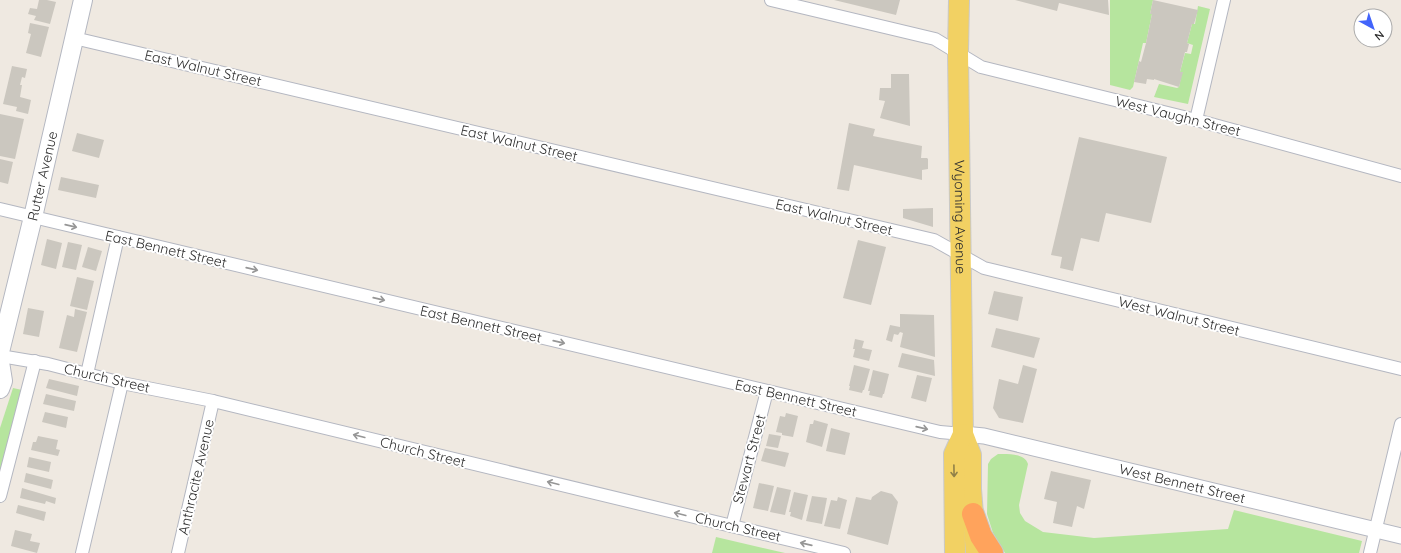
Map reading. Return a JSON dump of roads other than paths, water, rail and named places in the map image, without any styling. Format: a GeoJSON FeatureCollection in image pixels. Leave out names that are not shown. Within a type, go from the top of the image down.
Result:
{"type":"FeatureCollection","features":[{"type":"Feature","properties":{"kind":"highway"},"geometry":{"type":"LineString","coordinates":[[973,514],[981,536],[992,553]]}},
{"type":"Feature","properties":{"kind":"main road","name":"Rutter Avenue"},"geometry":{"type":"LineString","coordinates":[[0,352],[83,0]]}},
{"type":"Feature","properties":{"kind":"main road","name":"Wyoming Avenue"},"geometry":{"type":"LineString","coordinates":[[959,0],[958,53],[963,434],[971,455],[976,553]]}},
{"type":"Feature","properties":{"kind":"main road"},"geometry":{"type":"LineString","coordinates":[[0,362],[3,381],[0,389]]}},
{"type":"Feature","properties":{"kind":"main road","name":"Wyoming Avenue"},"geometry":{"type":"LineString","coordinates":[[955,553],[954,454],[963,434]]}},
{"type":"Feature","properties":{"kind":"street","name":"West Vaughn Street"},"geometry":{"type":"LineString","coordinates":[[771,0],[935,39],[981,67],[1196,120],[1401,176]]}},
{"type":"Feature","properties":{"kind":"street"},"geometry":{"type":"LineString","coordinates":[[1196,120],[1224,0]]}},
{"type":"Feature","properties":{"kind":"street","name":"East Walnut Street"},"geometry":{"type":"LineString","coordinates":[[74,38],[934,240],[961,255]]}},
{"type":"Feature","properties":{"kind":"street","name":"East Bennett Street"},"geometry":{"type":"LineString","coordinates":[[0,209],[940,432],[963,434]]}},
{"type":"Feature","properties":{"kind":"street"},"geometry":{"type":"LineString","coordinates":[[87,374],[118,237]]}},
{"type":"Feature","properties":{"kind":"street","name":"West Walnut Street"},"geometry":{"type":"LineString","coordinates":[[961,255],[987,269],[1401,369]]}},
{"type":"Feature","properties":{"kind":"street","name":"Church Street"},"geometry":{"type":"LineString","coordinates":[[0,356],[35,361],[122,383],[214,402],[732,526],[823,550],[844,553]]}},
{"type":"Feature","properties":{"kind":"street"},"geometry":{"type":"LineString","coordinates":[[0,496],[35,361]]}},
{"type":"Feature","properties":{"kind":"street"},"geometry":{"type":"LineString","coordinates":[[82,553],[122,383]]}},
{"type":"Feature","properties":{"kind":"street","name":"Stewart Street"},"geometry":{"type":"LineString","coordinates":[[732,526],[767,391]]}},
{"type":"Feature","properties":{"kind":"street","name":"Anthracite Avenue"},"geometry":{"type":"LineString","coordinates":[[178,553],[214,402]]}},
{"type":"Feature","properties":{"kind":"street"},"geometry":{"type":"LineString","coordinates":[[1370,553],[1401,424]]}},
{"type":"Feature","properties":{"kind":"street","name":"West Bennett Street"},"geometry":{"type":"LineString","coordinates":[[963,434],[984,436],[1401,536]]}}]}
